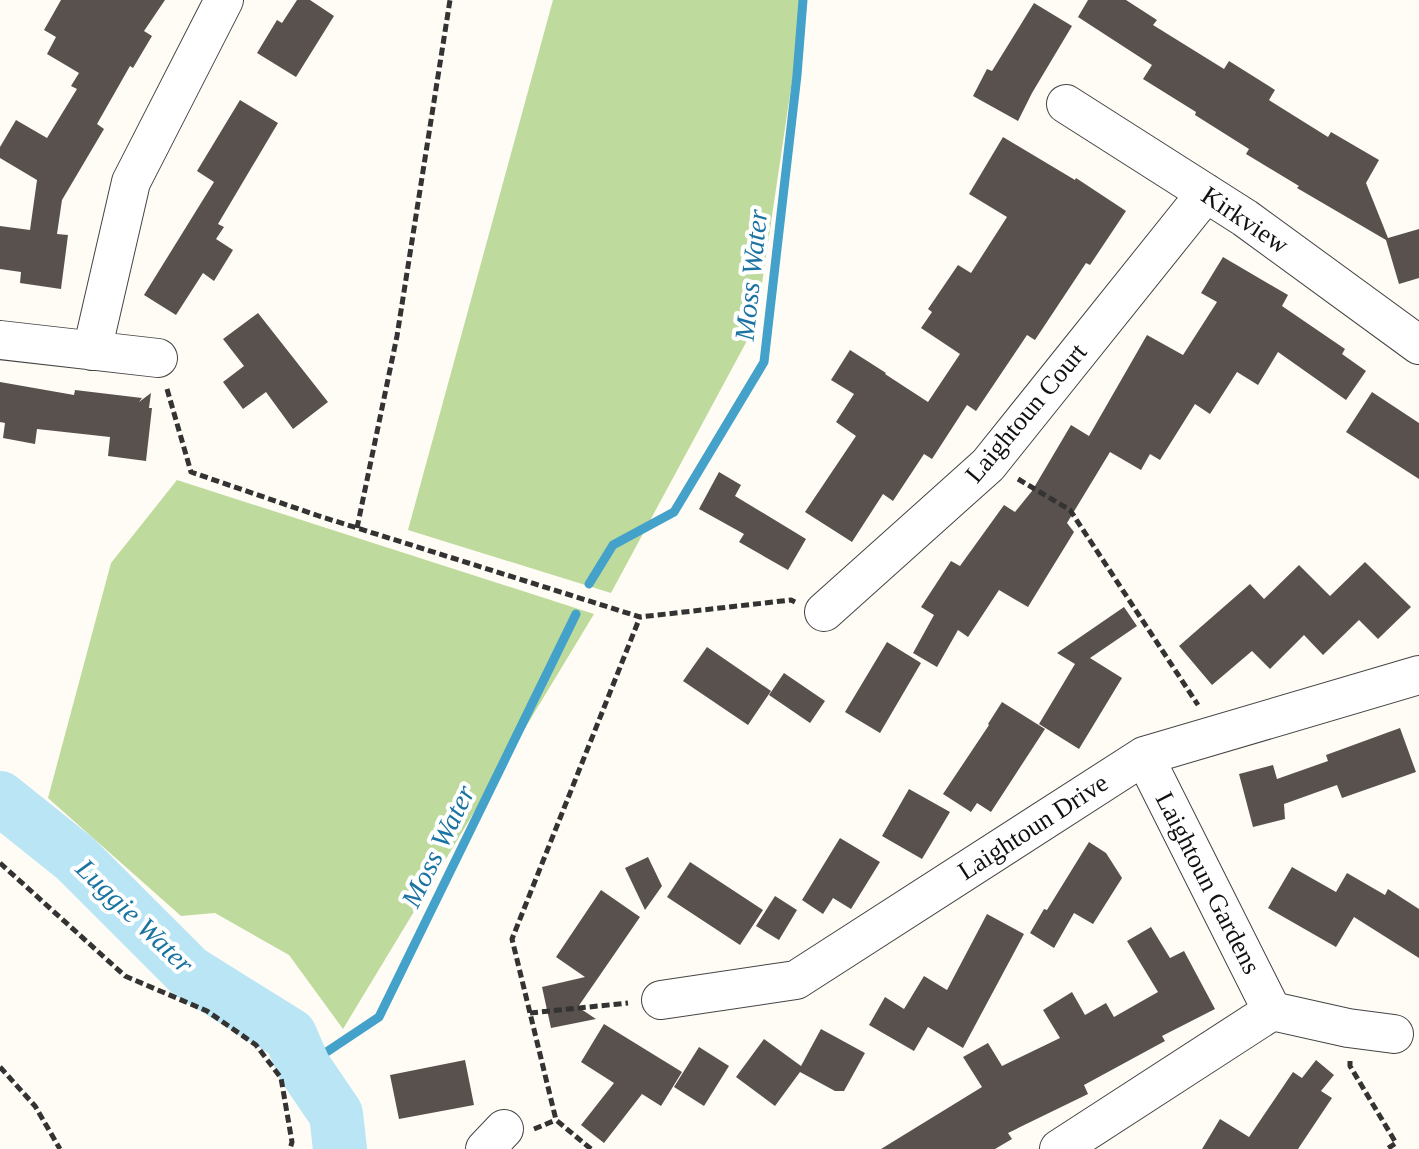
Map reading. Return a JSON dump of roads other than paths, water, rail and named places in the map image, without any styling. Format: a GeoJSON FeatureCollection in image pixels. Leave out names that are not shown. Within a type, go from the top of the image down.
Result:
{"type":"FeatureCollection","features":[{"type":"Feature","properties":{"kind":"street"},"geometry":{"type":"LineString","coordinates":[[92,351],[131,182],[224,0]]}},
{"type":"Feature","properties":{"kind":"street","name":"Kirkview"},"geometry":{"type":"LineString","coordinates":[[1066,104],[1245,218],[1419,345]]}},
{"type":"Feature","properties":{"kind":"street","name":"Laightoun Court"},"geometry":{"type":"LineString","coordinates":[[824,612],[990,462],[1206,193]]}},
{"type":"Feature","properties":{"kind":"street"},"geometry":{"type":"LineString","coordinates":[[0,340],[158,358]]}},
{"type":"Feature","properties":{"kind":"street","name":"Laightoun Drive"},"geometry":{"type":"LineString","coordinates":[[661,1000],[796,980],[1144,756],[1419,675]]}},
{"type":"Feature","properties":{"kind":"street","name":"Laightoun Gardens"},"geometry":{"type":"LineString","coordinates":[[1144,756],[1272,1011]]}},
{"type":"Feature","properties":{"kind":"street"},"geometry":{"type":"LineString","coordinates":[[1059,1149],[1272,1011],[1348,1028],[1394,1034]]}},
{"type":"Feature","properties":{"kind":"waterway","name":"Moss Water"},"geometry":{"type":"LineString","coordinates":[[589,584],[613,545],[674,512],[764,362],[803,0]]}},
{"type":"Feature","properties":{"kind":"waterway","name":"Moss Water"},"geometry":{"type":"LineString","coordinates":[[304,1067],[379,1017],[576,614]]}},
{"type":"Feature","properties":{"kind":"waterway","name":"Luggie Water"},"geometry":{"type":"LineString","coordinates":[[0,798],[75,858],[189,972],[290,1035],[304,1067],[336,1114],[340,1149]]}}]}
